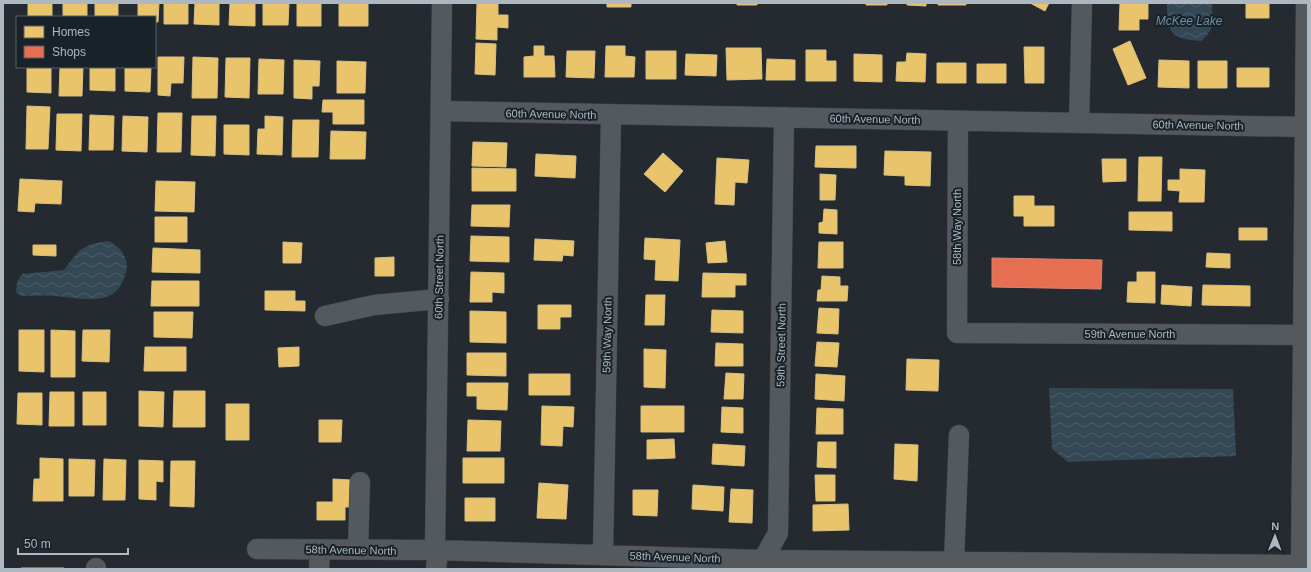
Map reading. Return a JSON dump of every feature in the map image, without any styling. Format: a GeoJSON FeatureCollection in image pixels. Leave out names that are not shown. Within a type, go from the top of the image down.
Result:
{"type":"FeatureCollection","features":[{"type":"Feature","properties":{"kind":"street","name":"60th Street North"},"geometry":{"type":"LineString","coordinates":[[436,560],[442,3]]}},
{"type":"Feature","properties":{"kind":"street"},"geometry":{"type":"LineString","coordinates":[[1079,123],[1082,3]]}},
{"type":"Feature","properties":{"kind":"street"},"geometry":{"type":"LineString","coordinates":[[1303,567],[1303,335],[1306,3]]}},
{"type":"Feature","properties":{"kind":"street","name":"60th Avenue North"},"geometry":{"type":"LineString","coordinates":[[441,111],[1306,127]]}},
{"type":"Feature","properties":{"kind":"street","name":"59th Way North"},"geometry":{"type":"LineString","coordinates":[[603,555],[611,115]]}},
{"type":"Feature","properties":{"kind":"street","name":"59th Street North"},"geometry":{"type":"LineString","coordinates":[[762,565],[778,533],[784,118]]}},
{"type":"Feature","properties":{"kind":"street","name":"58th Way North"},"geometry":{"type":"LineString","coordinates":[[957,333],[958,120]]}},
{"type":"Feature","properties":{"kind":"street"},"geometry":{"type":"LineString","coordinates":[[325,316],[374,305],[438,299]]}},
{"type":"Feature","properties":{"kind":"street","name":"59th Avenue North"},"geometry":{"type":"LineString","coordinates":[[957,333],[1303,335]]}},
{"type":"Feature","properties":{"kind":"street"},"geometry":{"type":"LineString","coordinates":[[954,562],[959,435]]}},
{"type":"Feature","properties":{"kind":"street"},"geometry":{"type":"LineString","coordinates":[[358,550],[360,482]]}},
{"type":"Feature","properties":{"kind":"street","name":"58th Avenue North"},"geometry":{"type":"LineString","coordinates":[[258,549],[320,559],[358,550],[436,560],[550,562],[603,555],[762,565],[954,562],[1003,566],[1303,567]]}},
{"type":"Feature","properties":{"kind":"water","name":"McKee Lake"},"geometry":{"type":"Polygon","coordinates":[[[1167,3],[1212,3],[1212,24],[1206,37],[1201,41],[1177,36],[1170,28],[1167,3]]]}},
{"type":"Feature","properties":{"kind":"water"},"geometry":{"type":"Polygon","coordinates":[[[108,241],[121,251],[127,266],[124,278],[119,288],[112,294],[104,298],[84,299],[50,296],[21,296],[16,292],[17,282],[22,274],[64,270],[77,253],[86,246],[108,241]]]}},
{"type":"Feature","properties":{"kind":"water"},"geometry":{"type":"Polygon","coordinates":[[[1049,388],[1233,389],[1236,456],[1068,462],[1052,449],[1049,388]]]}},
{"type":"Feature","properties":{"kind":"building: Homes"},"geometry":{"type":"Polygon","coordinates":[[[28,3],[52,3],[52,16],[28,16],[28,3]]]}},
{"type":"Feature","properties":{"kind":"building: Homes"},"geometry":{"type":"Polygon","coordinates":[[[63,3],[87,3],[87,16],[63,16],[63,3]]]}},
{"type":"Feature","properties":{"kind":"building: Homes"},"geometry":{"type":"Polygon","coordinates":[[[95,3],[118,3],[118,16],[95,16],[95,3]]]}},
{"type":"Feature","properties":{"kind":"building: Homes"},"geometry":{"type":"Polygon","coordinates":[[[138,3],[159,3],[158,22],[156,22],[156,16],[138,16],[138,3]]]}},
{"type":"Feature","properties":{"kind":"building: Homes"},"geometry":{"type":"Polygon","coordinates":[[[188,3],[188,24],[164,24],[164,4],[188,3]]]}},
{"type":"Feature","properties":{"kind":"building: Homes"},"geometry":{"type":"Polygon","coordinates":[[[195,3],[219,3],[219,25],[194,24],[195,3]]]}},
{"type":"Feature","properties":{"kind":"building: Homes"},"geometry":{"type":"Polygon","coordinates":[[[230,3],[255,3],[255,26],[229,25],[230,3]]]}},
{"type":"Feature","properties":{"kind":"building: Homes"},"geometry":{"type":"Polygon","coordinates":[[[263,3],[289,3],[288,25],[263,25],[263,3]]]}},
{"type":"Feature","properties":{"kind":"building: Homes"},"geometry":{"type":"Polygon","coordinates":[[[297,3],[321,3],[321,26],[297,26],[297,3]]]}},
{"type":"Feature","properties":{"kind":"building: Homes"},"geometry":{"type":"Polygon","coordinates":[[[339,3],[368,3],[368,26],[339,26],[339,3]]]}},
{"type":"Feature","properties":{"kind":"building: Homes"},"geometry":{"type":"Polygon","coordinates":[[[477,3],[498,3],[498,15],[508,15],[508,28],[497,27],[497,40],[476,39],[477,3]]]}},
{"type":"Feature","properties":{"kind":"building: Homes"},"geometry":{"type":"Polygon","coordinates":[[[607,3],[631,3],[631,7],[607,7],[607,3]]]}},
{"type":"Feature","properties":{"kind":"building: Homes"},"geometry":{"type":"Polygon","coordinates":[[[737,3],[757,3],[757,5],[737,5],[737,3]]]}},
{"type":"Feature","properties":{"kind":"building: Homes"},"geometry":{"type":"Polygon","coordinates":[[[866,3],[887,3],[887,5],[866,5],[866,3]]]}},
{"type":"Feature","properties":{"kind":"building: Homes"},"geometry":{"type":"Polygon","coordinates":[[[907,3],[926,3],[926,6],[907,5],[907,3]]]}},
{"type":"Feature","properties":{"kind":"building: Homes"},"geometry":{"type":"Polygon","coordinates":[[[938,3],[966,3],[966,5],[938,5],[938,3]]]}},
{"type":"Feature","properties":{"kind":"building: Homes"},"geometry":{"type":"Polygon","coordinates":[[[1030,3],[1049,3],[1045,11],[1030,3]]]}},
{"type":"Feature","properties":{"kind":"building: Homes"},"geometry":{"type":"Polygon","coordinates":[[[1120,3],[1148,3],[1148,19],[1139,19],[1139,30],[1119,30],[1120,3]]]}},
{"type":"Feature","properties":{"kind":"building: Homes"},"geometry":{"type":"Polygon","coordinates":[[[1246,3],[1269,3],[1269,18],[1246,18],[1246,3]]]}},
{"type":"Feature","properties":{"kind":"building: Homes"},"geometry":{"type":"Polygon","coordinates":[[[1130,41],[1146,78],[1128,85],[1113,49],[1130,41]]]}},
{"type":"Feature","properties":{"kind":"building: Homes"},"geometry":{"type":"Polygon","coordinates":[[[476,43],[496,44],[495,75],[475,74],[476,43]]]}},
{"type":"Feature","properties":{"kind":"building: Homes"},"geometry":{"type":"Polygon","coordinates":[[[534,46],[544,46],[544,56],[554,56],[555,77],[524,77],[524,57],[534,56],[534,46]]]}},
{"type":"Feature","properties":{"kind":"building: Homes"},"geometry":{"type":"Polygon","coordinates":[[[606,46],[625,46],[625,56],[635,57],[634,77],[605,77],[606,46]]]}},
{"type":"Feature","properties":{"kind":"building: Homes"},"geometry":{"type":"Polygon","coordinates":[[[1024,47],[1044,47],[1044,83],[1025,83],[1024,47]]]}},
{"type":"Feature","properties":{"kind":"building: Homes"},"geometry":{"type":"Polygon","coordinates":[[[726,48],[761,48],[762,79],[727,80],[726,48]]]}},
{"type":"Feature","properties":{"kind":"building: Homes"},"geometry":{"type":"Polygon","coordinates":[[[806,50],[826,50],[826,61],[836,61],[836,81],[806,81],[806,50]]]}},
{"type":"Feature","properties":{"kind":"building: Homes"},"geometry":{"type":"Polygon","coordinates":[[[567,51],[595,51],[594,78],[566,77],[567,51]]]}},
{"type":"Feature","properties":{"kind":"building: Homes"},"geometry":{"type":"Polygon","coordinates":[[[646,51],[676,51],[676,79],[646,79],[646,51]]]}},
{"type":"Feature","properties":{"kind":"building: Homes"},"geometry":{"type":"Polygon","coordinates":[[[907,53],[926,54],[925,82],[896,81],[897,62],[906,62],[907,53]]]}},
{"type":"Feature","properties":{"kind":"building: Homes"},"geometry":{"type":"Polygon","coordinates":[[[686,54],[717,55],[716,76],[685,75],[686,54]]]}},
{"type":"Feature","properties":{"kind":"building: Homes"},"geometry":{"type":"Polygon","coordinates":[[[854,54],[882,55],[882,82],[854,81],[854,54]]]}},
{"type":"Feature","properties":{"kind":"building: Homes"},"geometry":{"type":"Polygon","coordinates":[[[158,57],[184,57],[183,83],[171,83],[170,96],[158,95],[158,57]]]}},
{"type":"Feature","properties":{"kind":"building: Homes"},"geometry":{"type":"Polygon","coordinates":[[[193,57],[218,58],[217,98],[192,98],[193,57]]]}},
{"type":"Feature","properties":{"kind":"building: Homes"},"geometry":{"type":"Polygon","coordinates":[[[226,58],[250,58],[249,98],[225,97],[226,58]]]}},
{"type":"Feature","properties":{"kind":"building: Homes"},"geometry":{"type":"Polygon","coordinates":[[[259,59],[284,60],[283,94],[258,94],[259,59]]]}},
{"type":"Feature","properties":{"kind":"building: Homes"},"geometry":{"type":"Polygon","coordinates":[[[767,59],[795,60],[795,80],[766,80],[767,59]]]}},
{"type":"Feature","properties":{"kind":"building: Homes"},"geometry":{"type":"Polygon","coordinates":[[[294,60],[320,61],[319,86],[312,86],[312,99],[294,98],[294,60]]]}},
{"type":"Feature","properties":{"kind":"building: Homes"},"geometry":{"type":"Polygon","coordinates":[[[1159,60],[1189,61],[1189,88],[1158,87],[1159,60]]]}},
{"type":"Feature","properties":{"kind":"building: Homes"},"geometry":{"type":"Polygon","coordinates":[[[337,61],[366,62],[365,93],[337,93],[337,61]]]}},
{"type":"Feature","properties":{"kind":"building: Homes"},"geometry":{"type":"Polygon","coordinates":[[[1198,61],[1227,61],[1227,88],[1198,88],[1198,61]]]}},
{"type":"Feature","properties":{"kind":"building: Homes"},"geometry":{"type":"Polygon","coordinates":[[[937,63],[966,63],[966,83],[937,83],[937,63]]]}},
{"type":"Feature","properties":{"kind":"building: Homes"},"geometry":{"type":"Polygon","coordinates":[[[977,64],[1006,64],[1006,83],[977,83],[977,64]]]}},
{"type":"Feature","properties":{"kind":"building: Homes"},"geometry":{"type":"Polygon","coordinates":[[[27,68],[51,68],[51,93],[27,92],[27,68]]]}},
{"type":"Feature","properties":{"kind":"building: Homes"},"geometry":{"type":"Polygon","coordinates":[[[60,68],[83,68],[82,96],[59,96],[60,68]]]}},
{"type":"Feature","properties":{"kind":"building: Homes"},"geometry":{"type":"Polygon","coordinates":[[[90,68],[115,68],[115,91],[90,90],[90,68]]]}},
{"type":"Feature","properties":{"kind":"building: Homes"},"geometry":{"type":"Polygon","coordinates":[[[125,68],[151,68],[150,92],[125,91],[125,68]]]}},
{"type":"Feature","properties":{"kind":"building: Homes"},"geometry":{"type":"Polygon","coordinates":[[[1237,68],[1269,68],[1269,87],[1237,87],[1237,68]]]}},
{"type":"Feature","properties":{"kind":"building: Homes"},"geometry":{"type":"Polygon","coordinates":[[[323,100],[364,100],[364,124],[333,124],[333,112],[322,112],[323,100]]]}},
{"type":"Feature","properties":{"kind":"building: Homes"},"geometry":{"type":"Polygon","coordinates":[[[27,106],[50,107],[48,149],[26,149],[27,106]]]}},
{"type":"Feature","properties":{"kind":"building: Homes"},"geometry":{"type":"Polygon","coordinates":[[[158,113],[182,113],[181,152],[157,152],[158,113]]]}},
{"type":"Feature","properties":{"kind":"building: Homes"},"geometry":{"type":"Polygon","coordinates":[[[57,114],[82,114],[81,151],[56,150],[57,114]]]}},
{"type":"Feature","properties":{"kind":"building: Homes"},"geometry":{"type":"Polygon","coordinates":[[[90,115],[114,116],[113,150],[89,150],[90,115]]]}},
{"type":"Feature","properties":{"kind":"building: Homes"},"geometry":{"type":"Polygon","coordinates":[[[123,116],[148,117],[147,152],[122,151],[123,116]]]}},
{"type":"Feature","properties":{"kind":"building: Homes"},"geometry":{"type":"Polygon","coordinates":[[[192,116],[216,116],[215,156],[191,155],[192,116]]]}},
{"type":"Feature","properties":{"kind":"building: Homes"},"geometry":{"type":"Polygon","coordinates":[[[265,116],[283,117],[282,155],[257,154],[258,129],[265,129],[265,116]]]}},
{"type":"Feature","properties":{"kind":"building: Homes"},"geometry":{"type":"Polygon","coordinates":[[[293,120],[319,120],[318,157],[292,157],[293,120]]]}},
{"type":"Feature","properties":{"kind":"building: Homes"},"geometry":{"type":"Polygon","coordinates":[[[224,125],[249,125],[249,155],[224,154],[224,125]]]}},
{"type":"Feature","properties":{"kind":"building: Homes"},"geometry":{"type":"Polygon","coordinates":[[[331,131],[366,132],[365,159],[330,159],[331,131]]]}},
{"type":"Feature","properties":{"kind":"building: Homes"},"geometry":{"type":"Polygon","coordinates":[[[473,142],[507,143],[506,167],[472,166],[473,142]]]}},
{"type":"Feature","properties":{"kind":"building: Homes"},"geometry":{"type":"Polygon","coordinates":[[[816,146],[856,146],[856,168],[815,167],[816,146]]]}},
{"type":"Feature","properties":{"kind":"building: Homes"},"geometry":{"type":"Polygon","coordinates":[[[885,151],[931,152],[930,186],[905,185],[905,176],[884,175],[885,151]]]}},
{"type":"Feature","properties":{"kind":"building: Homes"},"geometry":{"type":"Polygon","coordinates":[[[663,153],[683,171],[665,192],[644,174],[663,153]]]}},
{"type":"Feature","properties":{"kind":"building: Homes"},"geometry":{"type":"Polygon","coordinates":[[[536,154],[576,156],[575,178],[535,176],[536,154]]]}},
{"type":"Feature","properties":{"kind":"building: Homes"},"geometry":{"type":"Polygon","coordinates":[[[1139,157],[1162,157],[1161,201],[1138,201],[1139,157]]]}},
{"type":"Feature","properties":{"kind":"building: Homes"},"geometry":{"type":"Polygon","coordinates":[[[717,158],[749,160],[747,183],[735,182],[734,205],[715,204],[717,158]]]}},
{"type":"Feature","properties":{"kind":"building: Homes"},"geometry":{"type":"Polygon","coordinates":[[[1102,159],[1126,159],[1126,181],[1103,182],[1102,159]]]}},
{"type":"Feature","properties":{"kind":"building: Homes"},"geometry":{"type":"Polygon","coordinates":[[[472,168],[516,169],[516,191],[472,191],[472,168]]]}},
{"type":"Feature","properties":{"kind":"building: Homes"},"geometry":{"type":"Polygon","coordinates":[[[1180,169],[1205,170],[1204,202],[1179,202],[1180,191],[1168,190],[1168,180],[1180,180],[1180,169]]]}},
{"type":"Feature","properties":{"kind":"building: Homes"},"geometry":{"type":"Polygon","coordinates":[[[820,174],[836,175],[835,200],[820,200],[820,174]]]}},
{"type":"Feature","properties":{"kind":"building: Homes"},"geometry":{"type":"Polygon","coordinates":[[[20,179],[62,181],[61,204],[35,203],[34,212],[18,211],[20,179]]]}},
{"type":"Feature","properties":{"kind":"building: Homes"},"geometry":{"type":"Polygon","coordinates":[[[156,181],[195,182],[194,212],[155,211],[156,181]]]}},
{"type":"Feature","properties":{"kind":"building: Homes"},"geometry":{"type":"Polygon","coordinates":[[[1014,196],[1034,196],[1034,206],[1054,206],[1054,226],[1024,226],[1024,216],[1014,216],[1014,196]]]}},
{"type":"Feature","properties":{"kind":"building: Homes"},"geometry":{"type":"Polygon","coordinates":[[[472,205],[510,205],[509,227],[471,226],[472,205]]]}},
{"type":"Feature","properties":{"kind":"building: Homes"},"geometry":{"type":"Polygon","coordinates":[[[824,209],[837,210],[837,234],[819,233],[819,223],[823,222],[824,209]]]}},
{"type":"Feature","properties":{"kind":"building: Homes"},"geometry":{"type":"Polygon","coordinates":[[[1129,212],[1172,212],[1172,231],[1129,230],[1129,212]]]}},
{"type":"Feature","properties":{"kind":"building: Homes"},"geometry":{"type":"Polygon","coordinates":[[[155,217],[187,217],[187,242],[155,242],[155,217]]]}},
{"type":"Feature","properties":{"kind":"building: Homes"},"geometry":{"type":"Polygon","coordinates":[[[1239,228],[1267,228],[1267,240],[1239,240],[1239,228]]]}},
{"type":"Feature","properties":{"kind":"building: Homes"},"geometry":{"type":"Polygon","coordinates":[[[471,236],[509,237],[509,262],[470,261],[471,236]]]}},
{"type":"Feature","properties":{"kind":"building: Homes"},"geometry":{"type":"Polygon","coordinates":[[[645,238],[680,240],[678,281],[655,280],[656,260],[644,259],[645,238]]]}},
{"type":"Feature","properties":{"kind":"building: Homes"},"geometry":{"type":"Polygon","coordinates":[[[535,239],[574,241],[573,256],[563,255],[562,261],[534,260],[535,239]]]}},
{"type":"Feature","properties":{"kind":"building: Homes"},"geometry":{"type":"Polygon","coordinates":[[[725,241],[727,262],[708,263],[706,243],[725,241]]]}},
{"type":"Feature","properties":{"kind":"building: Homes"},"geometry":{"type":"Polygon","coordinates":[[[283,242],[302,243],[301,263],[283,263],[283,242]]]}},
{"type":"Feature","properties":{"kind":"building: Homes"},"geometry":{"type":"Polygon","coordinates":[[[819,242],[843,242],[843,268],[818,268],[819,242]]]}},
{"type":"Feature","properties":{"kind":"building: Homes"},"geometry":{"type":"Polygon","coordinates":[[[33,245],[56,245],[56,256],[33,255],[33,245]]]}},
{"type":"Feature","properties":{"kind":"building: Homes"},"geometry":{"type":"Polygon","coordinates":[[[153,248],[200,250],[200,273],[152,272],[153,248]]]}},
{"type":"Feature","properties":{"kind":"building: Homes"},"geometry":{"type":"Polygon","coordinates":[[[1207,253],[1230,254],[1230,268],[1206,267],[1207,253]]]}},
{"type":"Feature","properties":{"kind":"building: Homes"},"geometry":{"type":"Polygon","coordinates":[[[394,257],[394,276],[375,276],[375,258],[394,257]]]}},
{"type":"Feature","properties":{"kind":"building: Homes"},"geometry":{"type":"Polygon","coordinates":[[[471,272],[504,273],[504,293],[492,292],[492,302],[470,302],[471,272]]]}},
{"type":"Feature","properties":{"kind":"building: Homes"},"geometry":{"type":"Polygon","coordinates":[[[1137,272],[1155,272],[1155,303],[1127,302],[1128,282],[1137,282],[1137,272]]]}},
{"type":"Feature","properties":{"kind":"building: Homes"},"geometry":{"type":"Polygon","coordinates":[[[703,273],[746,274],[746,285],[735,285],[735,297],[702,297],[703,273]]]}},
{"type":"Feature","properties":{"kind":"building: Homes"},"geometry":{"type":"Polygon","coordinates":[[[822,276],[840,277],[840,286],[848,286],[847,301],[817,301],[818,290],[821,290],[822,276]]]}},
{"type":"Feature","properties":{"kind":"building: Homes"},"geometry":{"type":"Polygon","coordinates":[[[152,281],[199,281],[199,306],[151,306],[152,281]]]}},
{"type":"Feature","properties":{"kind":"building: Homes"},"geometry":{"type":"Polygon","coordinates":[[[1162,285],[1192,287],[1191,306],[1161,304],[1162,285]]]}},
{"type":"Feature","properties":{"kind":"building: Homes"},"geometry":{"type":"Polygon","coordinates":[[[1203,285],[1250,286],[1250,306],[1202,305],[1203,285]]]}},
{"type":"Feature","properties":{"kind":"building: Homes"},"geometry":{"type":"Polygon","coordinates":[[[265,291],[295,291],[295,301],[305,301],[305,311],[265,310],[265,291]]]}},
{"type":"Feature","properties":{"kind":"building: Homes"},"geometry":{"type":"Polygon","coordinates":[[[646,295],[665,295],[664,325],[645,325],[646,295]]]}},
{"type":"Feature","properties":{"kind":"building: Homes"},"geometry":{"type":"Polygon","coordinates":[[[538,305],[571,305],[571,317],[560,317],[560,329],[538,329],[538,305]]]}},
{"type":"Feature","properties":{"kind":"building: Homes"},"geometry":{"type":"Polygon","coordinates":[[[819,308],[839,309],[838,334],[817,333],[819,308]]]}},
{"type":"Feature","properties":{"kind":"building: Homes"},"geometry":{"type":"Polygon","coordinates":[[[712,310],[743,311],[743,333],[711,332],[712,310]]]}},
{"type":"Feature","properties":{"kind":"building: Homes"},"geometry":{"type":"Polygon","coordinates":[[[470,311],[506,312],[506,343],[470,342],[470,311]]]}},
{"type":"Feature","properties":{"kind":"building: Homes"},"geometry":{"type":"Polygon","coordinates":[[[154,312],[193,312],[192,338],[154,337],[154,312]]]}},
{"type":"Feature","properties":{"kind":"building: Homes"},"geometry":{"type":"Polygon","coordinates":[[[19,330],[44,330],[44,372],[19,371],[19,330]]]}},
{"type":"Feature","properties":{"kind":"building: Homes"},"geometry":{"type":"Polygon","coordinates":[[[51,330],[75,331],[75,377],[51,377],[51,330]]]}},
{"type":"Feature","properties":{"kind":"building: Homes"},"geometry":{"type":"Polygon","coordinates":[[[83,330],[110,330],[109,362],[82,361],[83,330]]]}},
{"type":"Feature","properties":{"kind":"building: Homes"},"geometry":{"type":"Polygon","coordinates":[[[817,342],[839,343],[837,367],[815,366],[817,342]]]}},
{"type":"Feature","properties":{"kind":"building: Homes"},"geometry":{"type":"Polygon","coordinates":[[[716,343],[743,344],[743,366],[715,366],[716,343]]]}},
{"type":"Feature","properties":{"kind":"building: Homes"},"geometry":{"type":"Polygon","coordinates":[[[145,347],[186,347],[186,371],[144,371],[145,347]]]}},
{"type":"Feature","properties":{"kind":"building: Homes"},"geometry":{"type":"Polygon","coordinates":[[[299,347],[299,366],[279,367],[278,348],[299,347]]]}},
{"type":"Feature","properties":{"kind":"building: Homes"},"geometry":{"type":"Polygon","coordinates":[[[644,349],[666,350],[665,388],[644,387],[644,349]]]}},
{"type":"Feature","properties":{"kind":"building: Homes"},"geometry":{"type":"Polygon","coordinates":[[[467,353],[506,353],[506,376],[467,375],[467,353]]]}},
{"type":"Feature","properties":{"kind":"building: Homes"},"geometry":{"type":"Polygon","coordinates":[[[907,359],[939,360],[938,391],[906,390],[907,359]]]}},
{"type":"Feature","properties":{"kind":"building: Homes"},"geometry":{"type":"Polygon","coordinates":[[[726,373],[744,374],[743,399],[724,399],[726,373]]]}},
{"type":"Feature","properties":{"kind":"building: Homes"},"geometry":{"type":"Polygon","coordinates":[[[529,374],[570,374],[570,395],[529,395],[529,374]]]}},
{"type":"Feature","properties":{"kind":"building: Homes"},"geometry":{"type":"Polygon","coordinates":[[[816,374],[845,376],[844,401],[815,399],[816,374]]]}},
{"type":"Feature","properties":{"kind":"building: Homes"},"geometry":{"type":"Polygon","coordinates":[[[467,383],[508,383],[507,410],[477,409],[477,396],[467,396],[467,383]]]}},
{"type":"Feature","properties":{"kind":"building: Homes"},"geometry":{"type":"Polygon","coordinates":[[[139,391],[164,392],[163,427],[139,426],[139,391]]]}},
{"type":"Feature","properties":{"kind":"building: Homes"},"geometry":{"type":"Polygon","coordinates":[[[174,391],[205,391],[205,427],[173,427],[174,391]]]}},
{"type":"Feature","properties":{"kind":"building: Homes"},"geometry":{"type":"Polygon","coordinates":[[[50,392],[74,392],[74,426],[49,426],[50,392]]]}},
{"type":"Feature","properties":{"kind":"building: Homes"},"geometry":{"type":"Polygon","coordinates":[[[83,392],[106,392],[106,425],[83,425],[83,392]]]}},
{"type":"Feature","properties":{"kind":"building: Homes"},"geometry":{"type":"Polygon","coordinates":[[[18,393],[42,393],[42,425],[17,424],[18,393]]]}},
{"type":"Feature","properties":{"kind":"building: Homes"},"geometry":{"type":"Polygon","coordinates":[[[226,404],[249,404],[249,440],[226,440],[226,404]]]}},
{"type":"Feature","properties":{"kind":"building: Homes"},"geometry":{"type":"Polygon","coordinates":[[[542,406],[574,407],[573,427],[563,426],[562,446],[541,445],[542,406]]]}},
{"type":"Feature","properties":{"kind":"building: Homes"},"geometry":{"type":"Polygon","coordinates":[[[641,406],[684,406],[684,432],[641,432],[641,406]]]}},
{"type":"Feature","properties":{"kind":"building: Homes"},"geometry":{"type":"Polygon","coordinates":[[[722,407],[743,408],[743,433],[721,432],[722,407]]]}},
{"type":"Feature","properties":{"kind":"building: Homes"},"geometry":{"type":"Polygon","coordinates":[[[817,408],[843,409],[843,434],[816,434],[817,408]]]}},
{"type":"Feature","properties":{"kind":"building: Homes"},"geometry":{"type":"Polygon","coordinates":[[[319,420],[342,420],[341,442],[319,442],[319,420]]]}},
{"type":"Feature","properties":{"kind":"building: Homes"},"geometry":{"type":"Polygon","coordinates":[[[468,420],[501,421],[500,451],[467,451],[468,420]]]}},
{"type":"Feature","properties":{"kind":"building: Homes"},"geometry":{"type":"Polygon","coordinates":[[[674,439],[675,458],[647,459],[647,440],[674,439]]]}},
{"type":"Feature","properties":{"kind":"building: Homes"},"geometry":{"type":"Polygon","coordinates":[[[818,442],[836,442],[836,468],[817,467],[818,442]]]}},
{"type":"Feature","properties":{"kind":"building: Homes"},"geometry":{"type":"Polygon","coordinates":[[[713,444],[745,446],[744,466],[712,464],[713,444]]]}},
{"type":"Feature","properties":{"kind":"building: Homes"},"geometry":{"type":"Polygon","coordinates":[[[895,444],[918,445],[917,481],[894,479],[895,444]]]}},
{"type":"Feature","properties":{"kind":"building: Homes"},"geometry":{"type":"Polygon","coordinates":[[[40,458],[63,459],[63,501],[33,501],[34,479],[40,479],[40,458]]]}},
{"type":"Feature","properties":{"kind":"building: Homes"},"geometry":{"type":"Polygon","coordinates":[[[463,458],[504,458],[504,483],[463,483],[463,458]]]}},
{"type":"Feature","properties":{"kind":"building: Homes"},"geometry":{"type":"Polygon","coordinates":[[[69,459],[95,460],[94,496],[69,496],[69,459]]]}},
{"type":"Feature","properties":{"kind":"building: Homes"},"geometry":{"type":"Polygon","coordinates":[[[104,459],[126,460],[125,500],[103,500],[104,459]]]}},
{"type":"Feature","properties":{"kind":"building: Homes"},"geometry":{"type":"Polygon","coordinates":[[[139,460],[163,461],[163,482],[156,481],[156,500],[139,499],[139,460]]]}},
{"type":"Feature","properties":{"kind":"building: Homes"},"geometry":{"type":"Polygon","coordinates":[[[171,461],[195,461],[194,507],[170,506],[171,461]]]}},
{"type":"Feature","properties":{"kind":"building: Homes"},"geometry":{"type":"Polygon","coordinates":[[[815,475],[835,475],[835,501],[816,501],[815,475]]]}},
{"type":"Feature","properties":{"kind":"building: Homes"},"geometry":{"type":"Polygon","coordinates":[[[333,479],[351,480],[351,507],[345,507],[345,520],[317,520],[317,502],[333,502],[333,479]]]}},
{"type":"Feature","properties":{"kind":"building: Homes"},"geometry":{"type":"Polygon","coordinates":[[[539,483],[568,485],[566,519],[537,518],[539,483]]]}},
{"type":"Feature","properties":{"kind":"building: Homes"},"geometry":{"type":"Polygon","coordinates":[[[693,485],[724,487],[723,511],[692,509],[693,485]]]}},
{"type":"Feature","properties":{"kind":"building: Homes"},"geometry":{"type":"Polygon","coordinates":[[[731,489],[753,490],[752,523],[729,522],[731,489]]]}},
{"type":"Feature","properties":{"kind":"building: Homes"},"geometry":{"type":"Polygon","coordinates":[[[633,490],[658,490],[657,516],[633,515],[633,490]]]}},
{"type":"Feature","properties":{"kind":"building: Homes"},"geometry":{"type":"Polygon","coordinates":[[[465,498],[495,498],[495,521],[465,521],[465,498]]]}},
{"type":"Feature","properties":{"kind":"building: Homes"},"geometry":{"type":"Polygon","coordinates":[[[848,504],[849,530],[813,531],[813,505],[848,504]]]}},
{"type":"Feature","properties":{"kind":"building: Homes"},"geometry":{"type":"Polygon","coordinates":[[[64,568],[64,569],[21,569],[64,568]]]}},
{"type":"Feature","properties":{"kind":"building: Shops"},"geometry":{"type":"Polygon","coordinates":[[[992,258],[1102,260],[1101,289],[992,287],[992,258]]]}}]}
